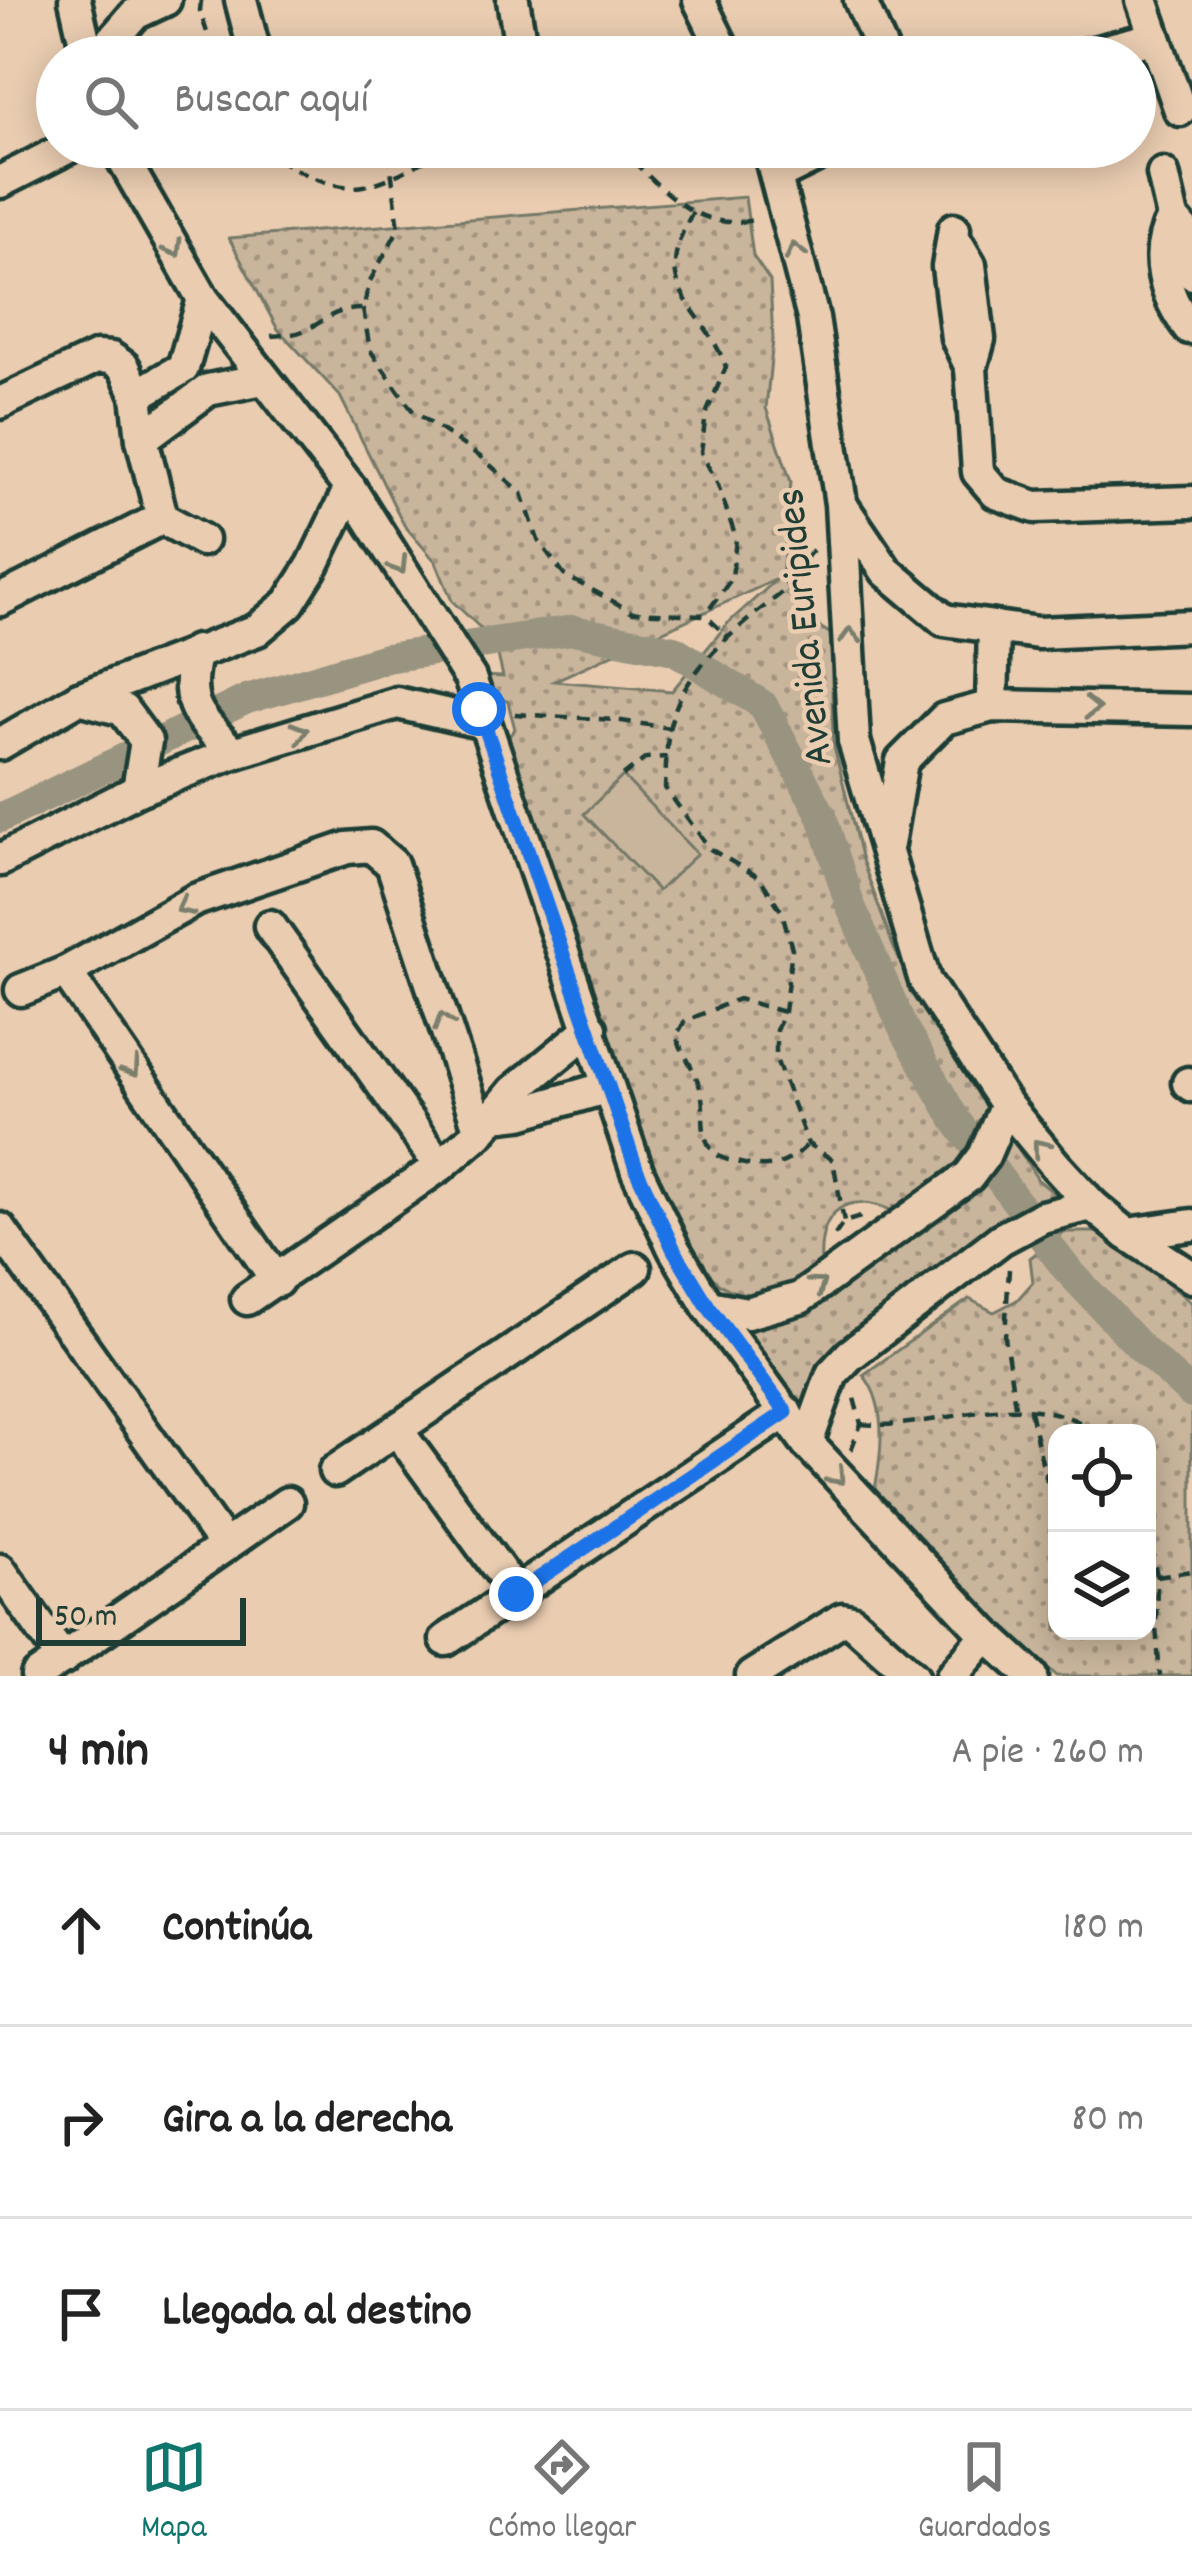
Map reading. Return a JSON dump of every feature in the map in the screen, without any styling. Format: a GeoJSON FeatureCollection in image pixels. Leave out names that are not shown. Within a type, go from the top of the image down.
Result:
{"type":"FeatureCollection","features":[{"type":"Feature","properties":{"kind":"street"},"geometry":{"type":"LineString","coordinates":[[75,0],[83,36]]}},
{"type":"Feature","properties":{"kind":"street"},"geometry":{"type":"LineString","coordinates":[[116,36],[135,14],[165,0]]}},
{"type":"Feature","properties":{"kind":"street"},"geometry":{"type":"LineString","coordinates":[[242,0],[251,36]]}},
{"type":"Feature","properties":{"kind":"street"},"geometry":{"type":"LineString","coordinates":[[513,0],[522,36]]}},
{"type":"Feature","properties":{"kind":"street"},"geometry":{"type":"LineString","coordinates":[[699,0],[717,36]]}},
{"type":"Feature","properties":{"kind":"street"},"geometry":{"type":"LineString","coordinates":[[860,0],[876,36]]}},
{"type":"Feature","properties":{"kind":"street"},"geometry":{"type":"LineString","coordinates":[[1142,0],[1152,36]]}},
{"type":"Feature","properties":{"kind":"street"},"geometry":{"type":"LineString","coordinates":[[1156,46],[1180,110]]}},
{"type":"Feature","properties":{"kind":"street"},"geometry":{"type":"LineString","coordinates":[[0,182],[36,164]]}},
{"type":"Feature","properties":{"kind":"street"},"geometry":{"type":"LineString","coordinates":[[128,168],[202,299],[350,488],[470,678],[637,1171],[674,1250],[708,1306],[828,1468],[1032,1676]]}},
{"type":"Feature","properties":{"kind":"street","name":"Avenida Euripides"},"geometry":{"type":"LineString","coordinates":[[773,168],[812,318],[841,504],[854,741],[925,981],[1006,1106],[1092,1204],[1192,1277]]}},
{"type":"Feature","properties":{"kind":"street"},"geometry":{"type":"LineString","coordinates":[[1163,174],[1173,218],[1186,233],[1192,274]]}},
{"type":"Feature","properties":{"kind":"street"},"geometry":{"type":"LineString","coordinates":[[1173,218],[1161,239],[1168,299],[1191,330]]}},
{"type":"Feature","properties":{"kind":"street"},"geometry":{"type":"LineString","coordinates":[[953,228],[948,267],[957,338],[971,368],[977,472],[996,493],[1035,507],[1192,502]]}},
{"type":"Feature","properties":{"kind":"street"},"geometry":{"type":"LineString","coordinates":[[137,394],[182,368],[202,299]]}},
{"type":"Feature","properties":{"kind":"street"},"geometry":{"type":"LineString","coordinates":[[0,404],[97,356],[111,358],[124,367],[137,394],[142,440],[162,518],[202,540]]}},
{"type":"Feature","properties":{"kind":"street"},"geometry":{"type":"LineString","coordinates":[[142,440],[208,391],[254,367]]}},
{"type":"Feature","properties":{"kind":"street"},"geometry":{"type":"LineString","coordinates":[[0,743],[79,698],[256,630],[289,603],[350,488]]}},
{"type":"Feature","properties":{"kind":"street"},"geometry":{"type":"LineString","coordinates":[[841,504],[886,571],[944,620],[1038,633],[1187,620]]}},
{"type":"Feature","properties":{"kind":"street"},"geometry":{"type":"LineString","coordinates":[[0,600],[162,518]]}},
{"type":"Feature","properties":{"kind":"street"},"geometry":{"type":"LineString","coordinates":[[992,706],[994,627]]}},
{"type":"Feature","properties":{"kind":"street"},"geometry":{"type":"LineString","coordinates":[[196,651],[187,685],[201,720],[233,753]]}},
{"type":"Feature","properties":{"kind":"street"},"geometry":{"type":"LineString","coordinates":[[79,698],[123,710],[146,741],[138,790]]}},
{"type":"Feature","properties":{"kind":"street"},"geometry":{"type":"LineString","coordinates":[[0,860],[138,790],[233,753],[397,703],[482,716]]}},
{"type":"Feature","properties":{"kind":"street"},"geometry":{"type":"LineString","coordinates":[[886,856],[902,761],[944,719],[992,706],[1192,710]]}},
{"type":"Feature","properties":{"kind":"street"},"geometry":{"type":"LineString","coordinates":[[21,990],[66,972],[195,900],[347,848],[371,846],[392,864],[487,1124]]}},
{"type":"Feature","properties":{"kind":"street"},"geometry":{"type":"LineString","coordinates":[[270,926],[440,1166]]}},
{"type":"Feature","properties":{"kind":"street"},"geometry":{"type":"LineString","coordinates":[[66,972],[277,1281]]}},
{"type":"Feature","properties":{"kind":"street"},"geometry":{"type":"LineString","coordinates":[[247,1299],[440,1166],[487,1124],[514,1091],[591,1028]]}},
{"type":"Feature","properties":{"kind":"street"},"geometry":{"type":"LineString","coordinates":[[487,1124],[608,1087]]}},
{"type":"Feature","properties":{"kind":"street"},"geometry":{"type":"LineString","coordinates":[[708,1306],[747,1313],[800,1298],[976,1166],[1006,1106]]}},
{"type":"Feature","properties":{"kind":"street"},"geometry":{"type":"LineString","coordinates":[[807,1443],[832,1374],[850,1355],[1003,1238],[1042,1217],[1092,1204]]}},
{"type":"Feature","properties":{"kind":"street"},"geometry":{"type":"LineString","coordinates":[[1127,1234],[1192,1225]]}},
{"type":"Feature","properties":{"kind":"street"},"geometry":{"type":"LineString","coordinates":[[0,1229],[225,1546]]}},
{"type":"Feature","properties":{"kind":"street"},"geometry":{"type":"LineString","coordinates":[[335,1471],[635,1268]]}},
{"type":"Feature","properties":{"kind":"street"},"geometry":{"type":"LineString","coordinates":[[446,1640],[786,1412]]}},
{"type":"Feature","properties":{"kind":"street"},"geometry":{"type":"LineString","coordinates":[[398,1431],[516,1594]]}},
{"type":"Feature","properties":{"kind":"street"},"geometry":{"type":"LineString","coordinates":[[0,1570],[50,1667],[286,1503]]}},
{"type":"Feature","properties":{"kind":"street"},"geometry":{"type":"LineString","coordinates":[[752,1676],[842,1619],[852,1622],[913,1676]]}},
{"type":"Feature","properties":{"kind":"street"},"geometry":{"type":"LineString","coordinates":[[952,1676],[987,1635]]}},
{"type":"Feature","properties":{"kind":"path"},"geometry":{"type":"LineString","coordinates":[[201,0],[208,36]]}},
{"type":"Feature","properties":{"kind":"path"},"geometry":{"type":"LineString","coordinates":[[287,168],[356,188],[408,168]]}},
{"type":"Feature","properties":{"kind":"path"},"geometry":{"type":"LineString","coordinates":[[392,168],[399,228],[370,281],[363,309],[370,350],[412,410],[482,458],[522,493],[538,539],[564,574],[633,612],[704,615],[728,637]]}},
{"type":"Feature","properties":{"kind":"path"},"geometry":{"type":"LineString","coordinates":[[639,168],[673,202],[733,225],[753,220],[759,175],[764,168]]}},
{"type":"Feature","properties":{"kind":"path"},"geometry":{"type":"LineString","coordinates":[[693,212],[675,243],[678,289],[726,367],[706,414],[701,452],[736,538],[732,578],[704,615]]}},
{"type":"Feature","properties":{"kind":"path"},"geometry":{"type":"LineString","coordinates":[[254,367],[270,336],[302,332],[340,310],[363,309]]}},
{"type":"Feature","properties":{"kind":"path"},"geometry":{"type":"LineString","coordinates":[[798,580],[728,637],[682,694],[670,728],[665,788],[710,849],[760,878],[782,911],[792,949],[784,1012],[776,1030],[776,1059],[808,1144],[832,1160],[844,1222]]}},
{"type":"Feature","properties":{"kind":"path"},"geometry":{"type":"LineString","coordinates":[[482,716],[614,720],[670,728]]}},
{"type":"Feature","properties":{"kind":"path"},"geometry":{"type":"LineString","coordinates":[[623,776],[646,758],[667,757]]}},
{"type":"Feature","properties":{"kind":"path"},"geometry":{"type":"LineString","coordinates":[[784,1012],[738,999],[685,1021],[676,1036],[702,1097],[702,1125],[712,1151],[758,1168],[794,1158],[808,1144]]}},
{"type":"Feature","properties":{"kind":"path"},"geometry":{"type":"LineString","coordinates":[[1006,1301],[1005,1336],[1015,1406]]}},
{"type":"Feature","properties":{"kind":"path"},"geometry":{"type":"LineString","coordinates":[[828,1468],[849,1454],[861,1424],[849,1386],[832,1374]]}},
{"type":"Feature","properties":{"kind":"path"},"geometry":{"type":"LineString","coordinates":[[861,1424],[894,1427],[1015,1406],[1066,1414],[1083,1424]]}},
{"type":"Feature","properties":{"kind":"path"},"geometry":{"type":"LineString","coordinates":[[1030,1411],[1048,1481]]}},
{"type":"Feature","properties":{"kind":"path"},"geometry":{"type":"LineString","coordinates":[[1157,1576],[1192,1571]]}},
{"type":"Feature","properties":{"kind":"path"},"geometry":{"type":"LineString","coordinates":[[1156,1573],[1160,1676]]}},
{"type":"Feature","properties":{"kind":"shaded area"},"geometry":{"type":"Polygon","coordinates":[[[745,197],[753,256],[770,281],[773,340],[766,408],[791,482],[782,576],[798,613],[831,634],[833,742],[862,860],[893,946],[929,1020],[988,1106],[971,1158],[897,1213],[863,1203],[839,1209],[824,1230],[821,1264],[798,1279],[760,1293],[734,1291],[710,1276],[681,1240],[504,742],[515,729],[508,702],[486,690],[482,676],[503,677],[495,642],[452,601],[436,562],[404,525],[340,396],[277,328],[229,238],[745,197]],[[777,579],[554,681],[672,691],[728,623],[777,579]]]}},
{"type":"Feature","properties":{"kind":"shaded area"},"geometry":{"type":"Polygon","coordinates":[[[623,776],[697,854],[658,891],[584,814],[623,776]]]}},
{"type":"Feature","properties":{"kind":"shaded area"},"geometry":{"type":"Polygon","coordinates":[[[1011,1137],[1038,1180],[1066,1203],[990,1244],[806,1416],[741,1328],[808,1311],[992,1180],[1011,1137]]]}},
{"type":"Feature","properties":{"kind":"shaded area"},"geometry":{"type":"Polygon","coordinates":[[[1063,1232],[1107,1232],[1192,1303],[1192,1676],[1057,1676],[872,1505],[880,1420],[872,1388],[863,1375],[969,1299],[994,1312],[1017,1300],[1033,1282],[1030,1258],[1063,1232]]]}},
{"type":"Feature","properties":{"kind":"waterway"},"geometry":{"type":"LineString","coordinates":[[0,818],[247,699],[386,658],[573,630],[674,650],[763,705],[822,816],[849,902],[902,1026],[955,1119],[1065,1267],[1192,1394]]}},
{"type":"Feature","properties":{"kind":"route"},"geometry":{"type":"LineString","coordinates":[[479,709],[637,1171],[674,1250],[708,1306],[786,1412],[516,1594]]}}]}
